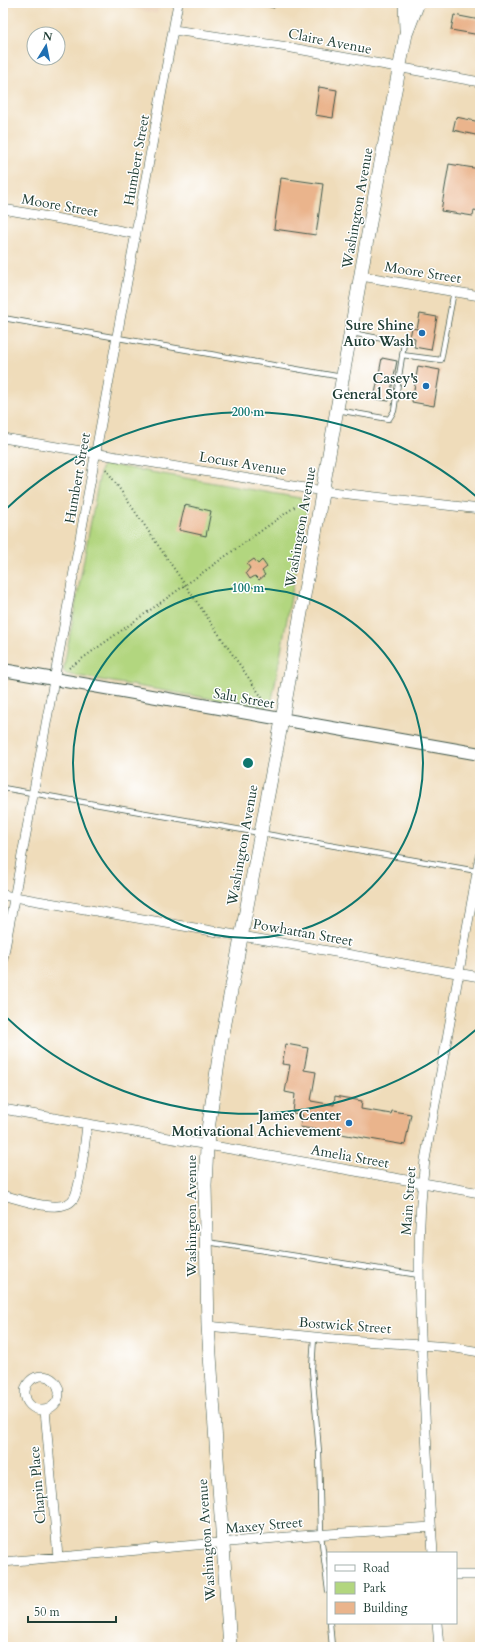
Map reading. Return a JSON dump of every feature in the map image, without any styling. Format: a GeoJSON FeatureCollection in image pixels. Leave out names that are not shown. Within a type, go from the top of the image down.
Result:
{"type":"FeatureCollection","features":[{"type":"Feature","properties":{"kind":"main road","name":"Washington Avenue"},"geometry":{"type":"LineString","coordinates":[[405,3],[406,34]]}},
{"type":"Feature","properties":{"kind":"main road","name":"Washington Avenue"},"geometry":{"type":"LineString","coordinates":[[230,1647],[208,1326],[205,1185],[212,1096],[282,720],[377,183],[406,34],[418,3]]}},
{"type":"Feature","properties":{"kind":"street","name":"Humbert Street"},"geometry":{"type":"LineString","coordinates":[[3,959],[178,3]]}},
{"type":"Feature","properties":{"kind":"street","name":"Claire Avenue"},"geometry":{"type":"LineString","coordinates":[[174,30],[281,46],[480,82]]}},
{"type":"Feature","properties":{"kind":"street","name":"Moore Street"},"geometry":{"type":"LineString","coordinates":[[3,209],[136,234]]}},
{"type":"Feature","properties":{"kind":"street","name":"Moore Street"},"geometry":{"type":"LineString","coordinates":[[361,276],[480,296]]}},
{"type":"Feature","properties":{"kind":"street","name":"Locust Avenue"},"geometry":{"type":"LineString","coordinates":[[3,438],[323,491],[480,509]]}},
{"type":"Feature","properties":{"kind":"street","name":"Salu Street"},"geometry":{"type":"LineString","coordinates":[[3,670],[480,754]]}},
{"type":"Feature","properties":{"kind":"street","name":"Main Street"},"geometry":{"type":"LineString","coordinates":[[433,1552],[419,1275],[420,1210],[422,1183],[480,856]]}},
{"type":"Feature","properties":{"kind":"street","name":"Powhattan Street"},"geometry":{"type":"LineString","coordinates":[[3,895],[480,977]]}},
{"type":"Feature","properties":{"kind":"street","name":"Amelia Street"},"geometry":{"type":"LineString","coordinates":[[3,1109],[480,1193]]}},
{"type":"Feature","properties":{"kind":"street"},"geometry":{"type":"LineString","coordinates":[[3,1195],[50,1206],[62,1206],[70,1202],[75,1197],[78,1185],[87,1125]]}},
{"type":"Feature","properties":{"kind":"street","name":"Bostwick Street"},"geometry":{"type":"LineString","coordinates":[[208,1326],[314,1337],[422,1344],[480,1352]]}},
{"type":"Feature","properties":{"kind":"street","name":"Chapin Place"},"geometry":{"type":"LineString","coordinates":[[45,1410],[58,1557]]}},
{"type":"Feature","properties":{"kind":"street","name":"Maxey Street"},"geometry":{"type":"LineString","coordinates":[[3,1562],[431,1527]]}},
{"type":"Feature","properties":{"kind":"street"},"geometry":{"type":"LineString","coordinates":[[457,1575],[480,1575]]}},
{"type":"Feature","properties":{"kind":"street"},"geometry":{"type":"LineString","coordinates":[[437,1624],[439,1647]]}},
{"type":"Feature","properties":{"kind":"lane"},"geometry":{"type":"LineString","coordinates":[[402,355],[441,360],[454,291]]}},
{"type":"Feature","properties":{"kind":"lane"},"geometry":{"type":"LineString","coordinates":[[3,318],[343,377]]}},
{"type":"Feature","properties":{"kind":"lane"},"geometry":{"type":"LineString","coordinates":[[337,410],[388,419],[394,411],[404,343],[351,333]]}},
{"type":"Feature","properties":{"kind":"lane"},"geometry":{"type":"LineString","coordinates":[[3,788],[477,871]]}},
{"type":"Feature","properties":{"kind":"lane"},"geometry":{"type":"LineString","coordinates":[[206,1242],[419,1275]]}},
{"type":"Feature","properties":{"kind":"lane"},"geometry":{"type":"LineString","coordinates":[[314,1337],[312,1369],[319,1452],[321,1535],[327,1583]]}},
{"type":"Feature","properties":{"kind":"lane"},"geometry":{"type":"LineString","coordinates":[[330,1624],[332,1647]]}},
{"type":"Feature","properties":{"kind":"path"},"geometry":{"type":"LineString","coordinates":[[106,469],[263,699],[264,708]]}},
{"type":"Feature","properties":{"kind":"path"},"geometry":{"type":"LineString","coordinates":[[69,668],[300,503]]}},
{"type":"Feature","properties":{"kind":"shaded area"},"geometry":{"type":"Polygon","coordinates":[[[107,3],[160,3],[157,14],[107,3]]]}},
{"type":"Feature","properties":{"kind":"green space"},"geometry":{"type":"Polygon","coordinates":[[[105,464],[300,498],[306,503],[307,510],[271,705],[268,707],[260,707],[66,674],[64,672],[101,468],[105,464]]]}},
{"type":"Feature","properties":{"kind":"building"},"geometry":{"type":"Polygon","coordinates":[[[255,3],[275,3],[274,8],[255,3]]]}},
{"type":"Feature","properties":{"kind":"building"},"geometry":{"type":"Polygon","coordinates":[[[454,15],[480,20],[480,35],[451,30],[454,15]]]}},
{"type":"Feature","properties":{"kind":"building"},"geometry":{"type":"Polygon","coordinates":[[[319,87],[337,90],[333,118],[315,115],[319,87]]]}},
{"type":"Feature","properties":{"kind":"building"},"geometry":{"type":"Polygon","coordinates":[[[456,117],[480,122],[480,136],[453,130],[456,117]]]}},
{"type":"Feature","properties":{"kind":"building"},"geometry":{"type":"Polygon","coordinates":[[[449,164],[480,169],[480,211],[474,210],[473,216],[441,211],[449,164]]]}},
{"type":"Feature","properties":{"kind":"building"},"geometry":{"type":"Polygon","coordinates":[[[281,178],[323,184],[316,235],[274,229],[281,178]]]}},
{"type":"Feature","properties":{"kind":"building","name":"Sure Shine Auto Wash"},"geometry":{"type":"Polygon","coordinates":[[[420,314],[437,317],[431,350],[414,347],[415,338],[410,337],[412,328],[417,329],[420,314]]]}},
{"type":"Feature","properties":{"kind":"building","name":"Casey's General Store"},"geometry":{"type":"Polygon","coordinates":[[[382,358],[397,361],[389,401],[374,399],[382,358]]]}},
{"type":"Feature","properties":{"kind":"building","name":"Casey's General Store"},"geometry":{"type":"Polygon","coordinates":[[[418,366],[440,370],[434,406],[412,402],[418,366]]]}},
{"type":"Feature","properties":{"kind":"building"},"geometry":{"type":"Polygon","coordinates":[[[185,505],[211,511],[206,536],[179,530],[185,505]]]}},
{"type":"Feature","properties":{"kind":"building"},"geometry":{"type":"Polygon","coordinates":[[[254,559],[258,564],[262,560],[267,567],[262,571],[265,575],[259,580],[255,576],[250,579],[246,573],[250,568],[247,564],[254,559]]]}},
{"type":"Feature","properties":{"kind":"building"},"geometry":{"type":"Polygon","coordinates":[[[286,1044],[308,1048],[304,1070],[316,1072],[311,1101],[334,1105],[335,1096],[362,1101],[361,1109],[391,1114],[392,1111],[411,1114],[405,1145],[300,1127],[303,1115],[293,1113],[295,1094],[285,1092],[290,1065],[282,1064],[286,1044]]]}},
{"type":"Feature","properties":{"kind":"place","name":"Sure Shine Auto Wash"},"geometry":{"type":"Point","coordinates":[422,333]}},
{"type":"Feature","properties":{"kind":"place","name":"Casey's General Store"},"geometry":{"type":"Point","coordinates":[426,386]}},
{"type":"Feature","properties":{"kind":"place","name":"James Center Motivational Achievement"},"geometry":{"type":"Point","coordinates":[349,1123]}}]}
